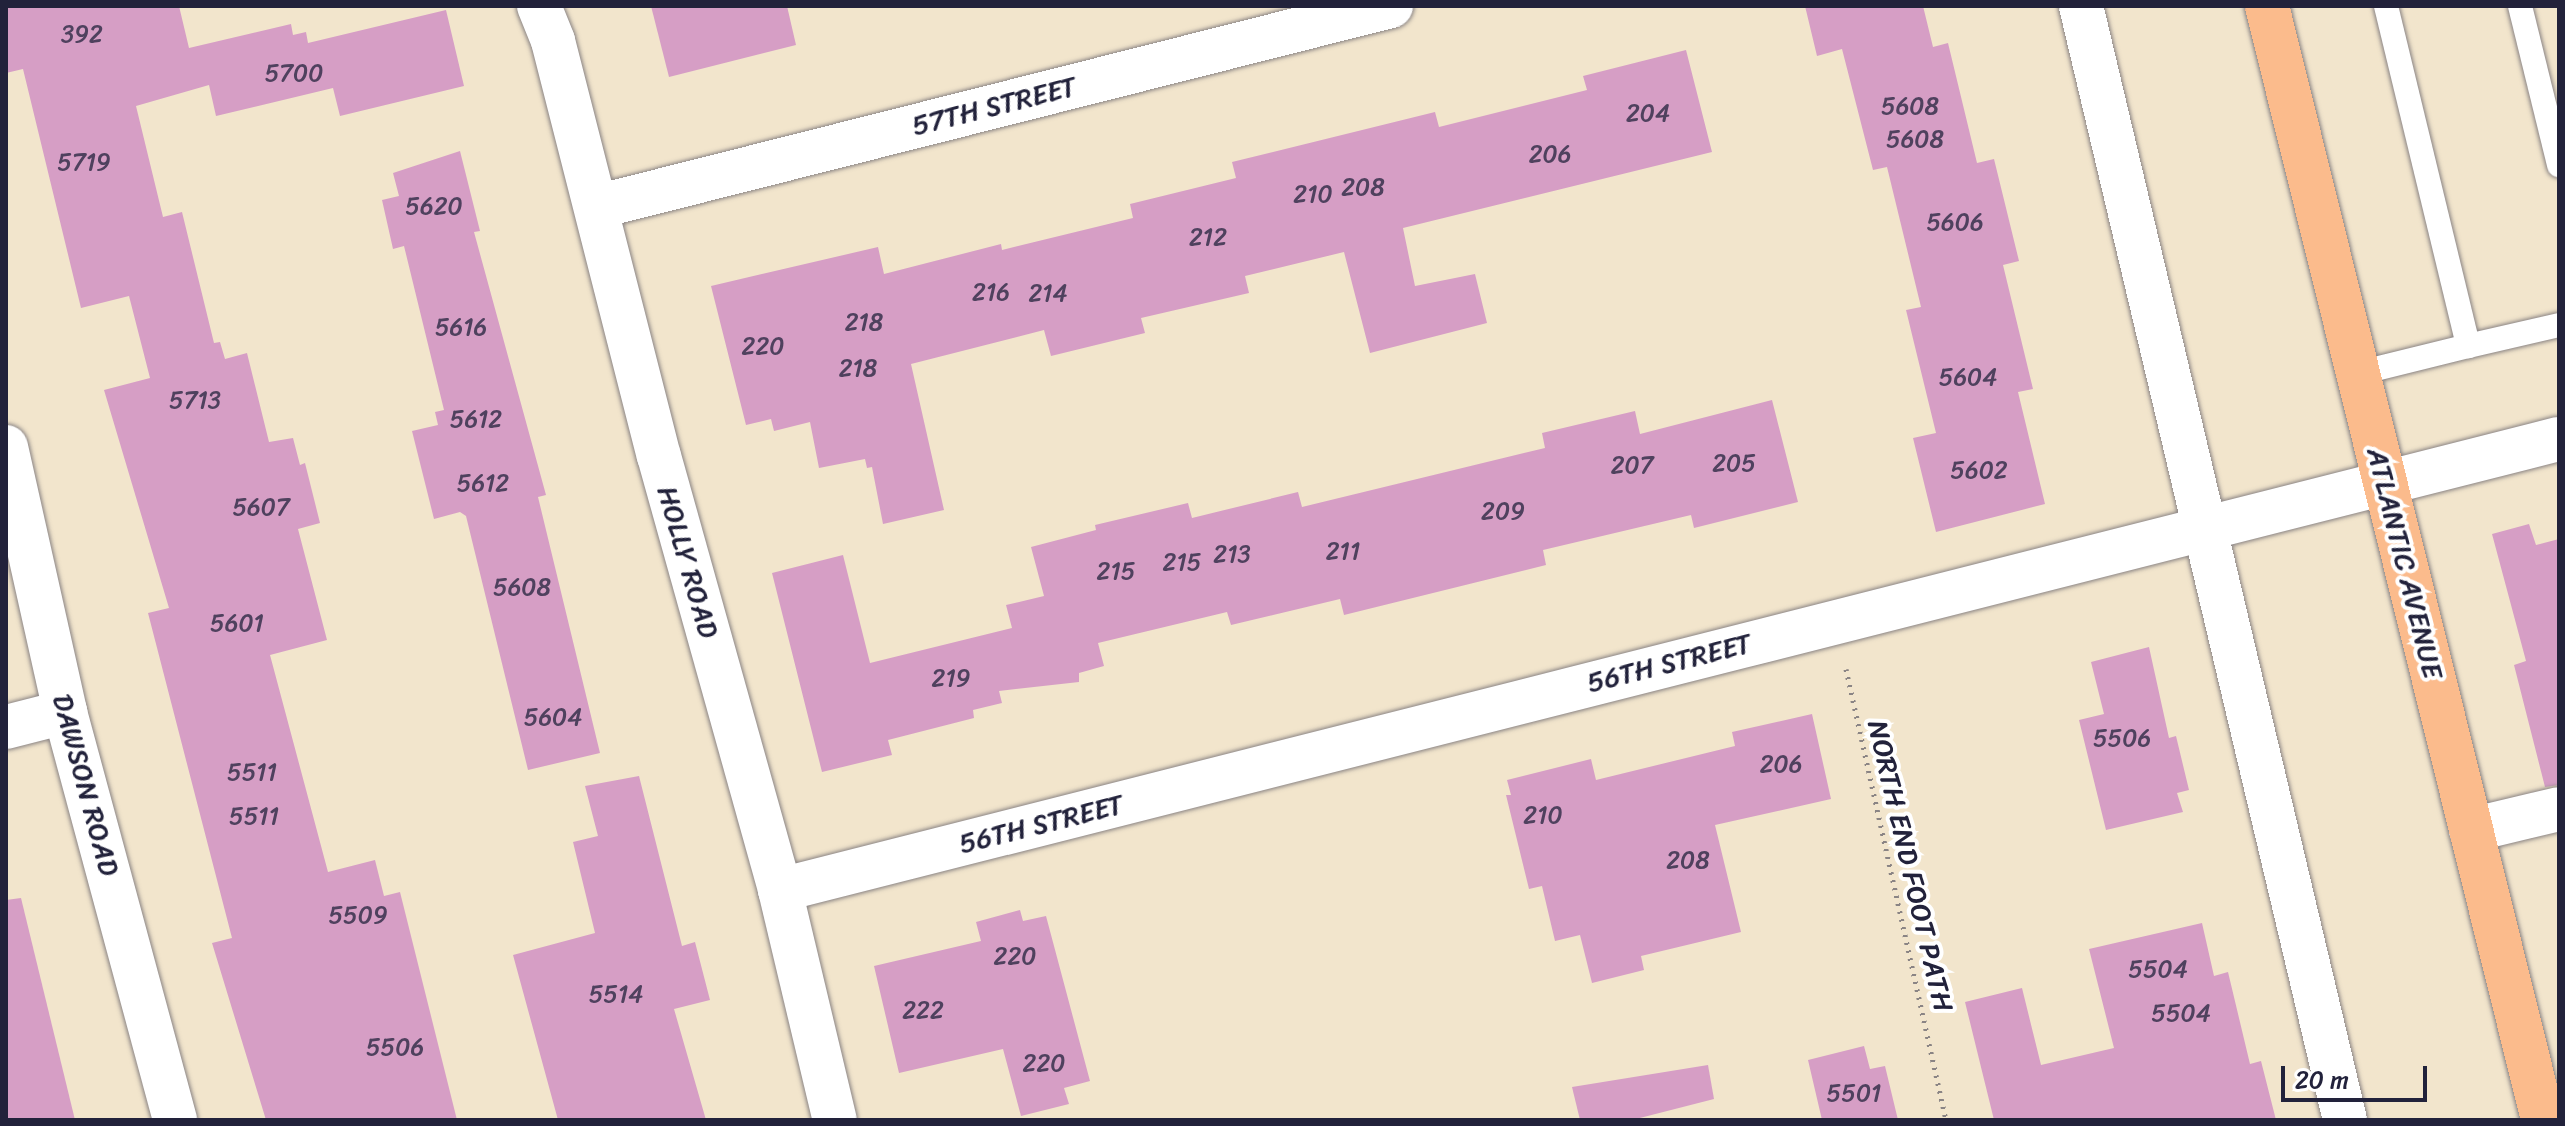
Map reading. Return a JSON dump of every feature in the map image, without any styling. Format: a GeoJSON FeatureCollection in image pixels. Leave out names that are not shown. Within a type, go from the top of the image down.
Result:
{"type":"FeatureCollection","features":[{"type":"Feature","properties":{"kind":"highway","name":"ATLANTIC AVENUE"},"geometry":{"type":"LineString","coordinates":[[2267,6],[2543,1120]]}},
{"type":"Feature","properties":{"kind":"street","name":"HOLLY ROAD"},"geometry":{"type":"LineString","coordinates":[[539,6],[596,207],[659,456],[780,890],[835,1120]]}},
{"type":"Feature","properties":{"kind":"street","name":"57TH STREET"},"geometry":{"type":"LineString","coordinates":[[596,207],[1391,6]]}},
{"type":"Feature","properties":{"kind":"street"},"geometry":{"type":"LineString","coordinates":[[2081,6],[2202,527],[2345,1120]]}},
{"type":"Feature","properties":{"kind":"street","name":"56TH STREET"},"geometry":{"type":"LineString","coordinates":[[780,890],[2202,527],[2559,439]]}},
{"type":"Feature","properties":{"kind":"street","name":"DAWSON ROAD"},"geometry":{"type":"LineString","coordinates":[[6,447],[65,712],[175,1120]]}},
{"type":"Feature","properties":{"kind":"street"},"geometry":{"type":"LineString","coordinates":[[6,727],[65,712]]}},
{"type":"Feature","properties":{"kind":"street"},"geometry":{"type":"LineString","coordinates":[[2471,830],[2559,809]]}},
{"type":"Feature","properties":{"kind":"lane"},"geometry":{"type":"LineString","coordinates":[[2386,6],[2468,346]]}},
{"type":"Feature","properties":{"kind":"lane"},"geometry":{"type":"LineString","coordinates":[[2520,6],[2559,165]]}},
{"type":"Feature","properties":{"kind":"lane"},"geometry":{"type":"LineString","coordinates":[[2359,373],[2559,325]]}},
{"type":"Feature","properties":{"kind":"path","name":"NORTH END FOOT PATH"},"geometry":{"type":"LineString","coordinates":[[1835,621],[1946,1120]]}},
{"type":"Feature","properties":{"kind":"building"},"geometry":{"type":"Polygon","coordinates":[[[6,6],[179,6],[189,48],[291,24],[293,35],[306,32],[308,43],[446,10],[464,86],[340,116],[333,88],[216,116],[209,85],[136,106],[163,217],[182,212],[214,343],[220,342],[225,359],[247,353],[269,442],[293,438],[300,465],[305,463],[320,523],[298,529],[327,640],[270,655],[328,872],[375,860],[384,896],[400,892],[457,1120],[266,1120],[212,943],[232,938],[148,613],[169,608],[104,390],[150,378],[129,296],[81,308],[23,69],[6,73],[6,6]]]}},
{"type":"Feature","properties":{"kind":"building"},"geometry":{"type":"Polygon","coordinates":[[[651,6],[787,6],[796,45],[669,77],[651,6]]]}},
{"type":"Feature","properties":{"kind":"building"},"geometry":{"type":"Polygon","coordinates":[[[1805,6],[1923,6],[1933,47],[1948,43],[1977,163],[1994,159],[2019,261],[2003,265],[2033,389],[2018,392],[2045,504],[1936,532],[1913,438],[1936,433],[1906,310],[1921,307],[1887,167],[1873,170],[1842,49],[1817,56],[1805,6]]]}},
{"type":"Feature","properties":{"kind":"building"},"geometry":{"type":"Polygon","coordinates":[[[1686,50],[1712,152],[1403,228],[1415,286],[1475,274],[1487,323],[1370,353],[1344,252],[1245,276],[1249,293],[1141,318],[1145,333],[1051,356],[1044,330],[911,364],[944,510],[883,524],[872,467],[867,468],[865,459],[819,468],[810,422],[774,431],[771,419],[746,425],[711,286],[878,247],[884,274],[1001,244],[1002,250],[1133,218],[1130,204],[1236,178],[1232,162],[1435,112],[1439,127],[1587,90],[1583,76],[1686,50]]]}},
{"type":"Feature","properties":{"kind":"building"},"geometry":{"type":"Polygon","coordinates":[[[460,151],[480,231],[474,232],[546,495],[538,497],[600,753],[528,770],[466,516],[460,512],[434,519],[412,431],[438,425],[435,412],[444,410],[404,246],[393,249],[382,200],[399,196],[393,173],[460,151]]]}},
{"type":"Feature","properties":{"kind":"building"},"geometry":{"type":"Polygon","coordinates":[[[1772,400],[1798,502],[1694,528],[1691,515],[1543,550],[1546,565],[1344,615],[1340,599],[1231,625],[1227,612],[1098,643],[1104,666],[1079,673],[1079,682],[999,691],[1002,703],[973,710],[974,718],[888,740],[892,755],[822,772],[772,573],[843,555],[870,663],[1012,628],[1006,605],[1044,596],[1031,547],[1096,530],[1095,525],[1188,503],[1192,518],[1298,492],[1302,507],[1545,448],[1542,433],[1635,411],[1640,434],[1772,400]]]}},
{"type":"Feature","properties":{"kind":"building"},"geometry":{"type":"Polygon","coordinates":[[[2529,524],[2536,545],[2559,539],[2559,785],[2545,787],[2514,665],[2526,661],[2492,534],[2529,524]]]}},
{"type":"Feature","properties":{"kind":"building"},"geometry":{"type":"Polygon","coordinates":[[[2149,647],[2169,738],[2176,736],[2189,790],[2177,793],[2183,812],[2106,830],[2079,720],[2104,714],[2091,662],[2149,647]]]}},
{"type":"Feature","properties":{"kind":"building"},"geometry":{"type":"Polygon","coordinates":[[[1812,714],[1831,799],[1715,825],[1741,932],[1641,956],[1644,970],[1592,983],[1580,935],[1555,941],[1542,886],[1529,889],[1506,795],[1511,795],[1507,780],[1591,759],[1596,780],[1735,746],[1732,732],[1812,714]]]}},
{"type":"Feature","properties":{"kind":"building"},"geometry":{"type":"Polygon","coordinates":[[[639,776],[682,946],[695,942],[710,1000],[674,1009],[706,1120],[558,1120],[513,955],[595,933],[573,842],[598,836],[585,786],[639,776]]]}},
{"type":"Feature","properties":{"kind":"building"},"geometry":{"type":"Polygon","coordinates":[[[21,898],[75,1120],[6,1120],[6,900],[21,898]]]}},
{"type":"Feature","properties":{"kind":"building"},"geometry":{"type":"Polygon","coordinates":[[[1020,910],[1023,921],[1046,916],[1090,1081],[1064,1088],[1069,1104],[1021,1116],[1003,1049],[899,1073],[874,966],[981,941],[976,922],[1020,910]]]}},
{"type":"Feature","properties":{"kind":"building"},"geometry":{"type":"Polygon","coordinates":[[[2202,923],[2214,976],[2228,972],[2250,1064],[2261,1061],[2276,1120],[1994,1120],[1965,1002],[2022,988],[2041,1065],[2114,1048],[2089,949],[2202,923]]]}},
{"type":"Feature","properties":{"kind":"building"},"geometry":{"type":"Polygon","coordinates":[[[1864,1046],[1870,1069],[1885,1066],[1898,1120],[1822,1120],[1808,1060],[1864,1046]]]}},
{"type":"Feature","properties":{"kind":"building"},"geometry":{"type":"Polygon","coordinates":[[[1708,1065],[1714,1099],[1632,1120],[1580,1120],[1572,1087],[1708,1065]]]}}]}
